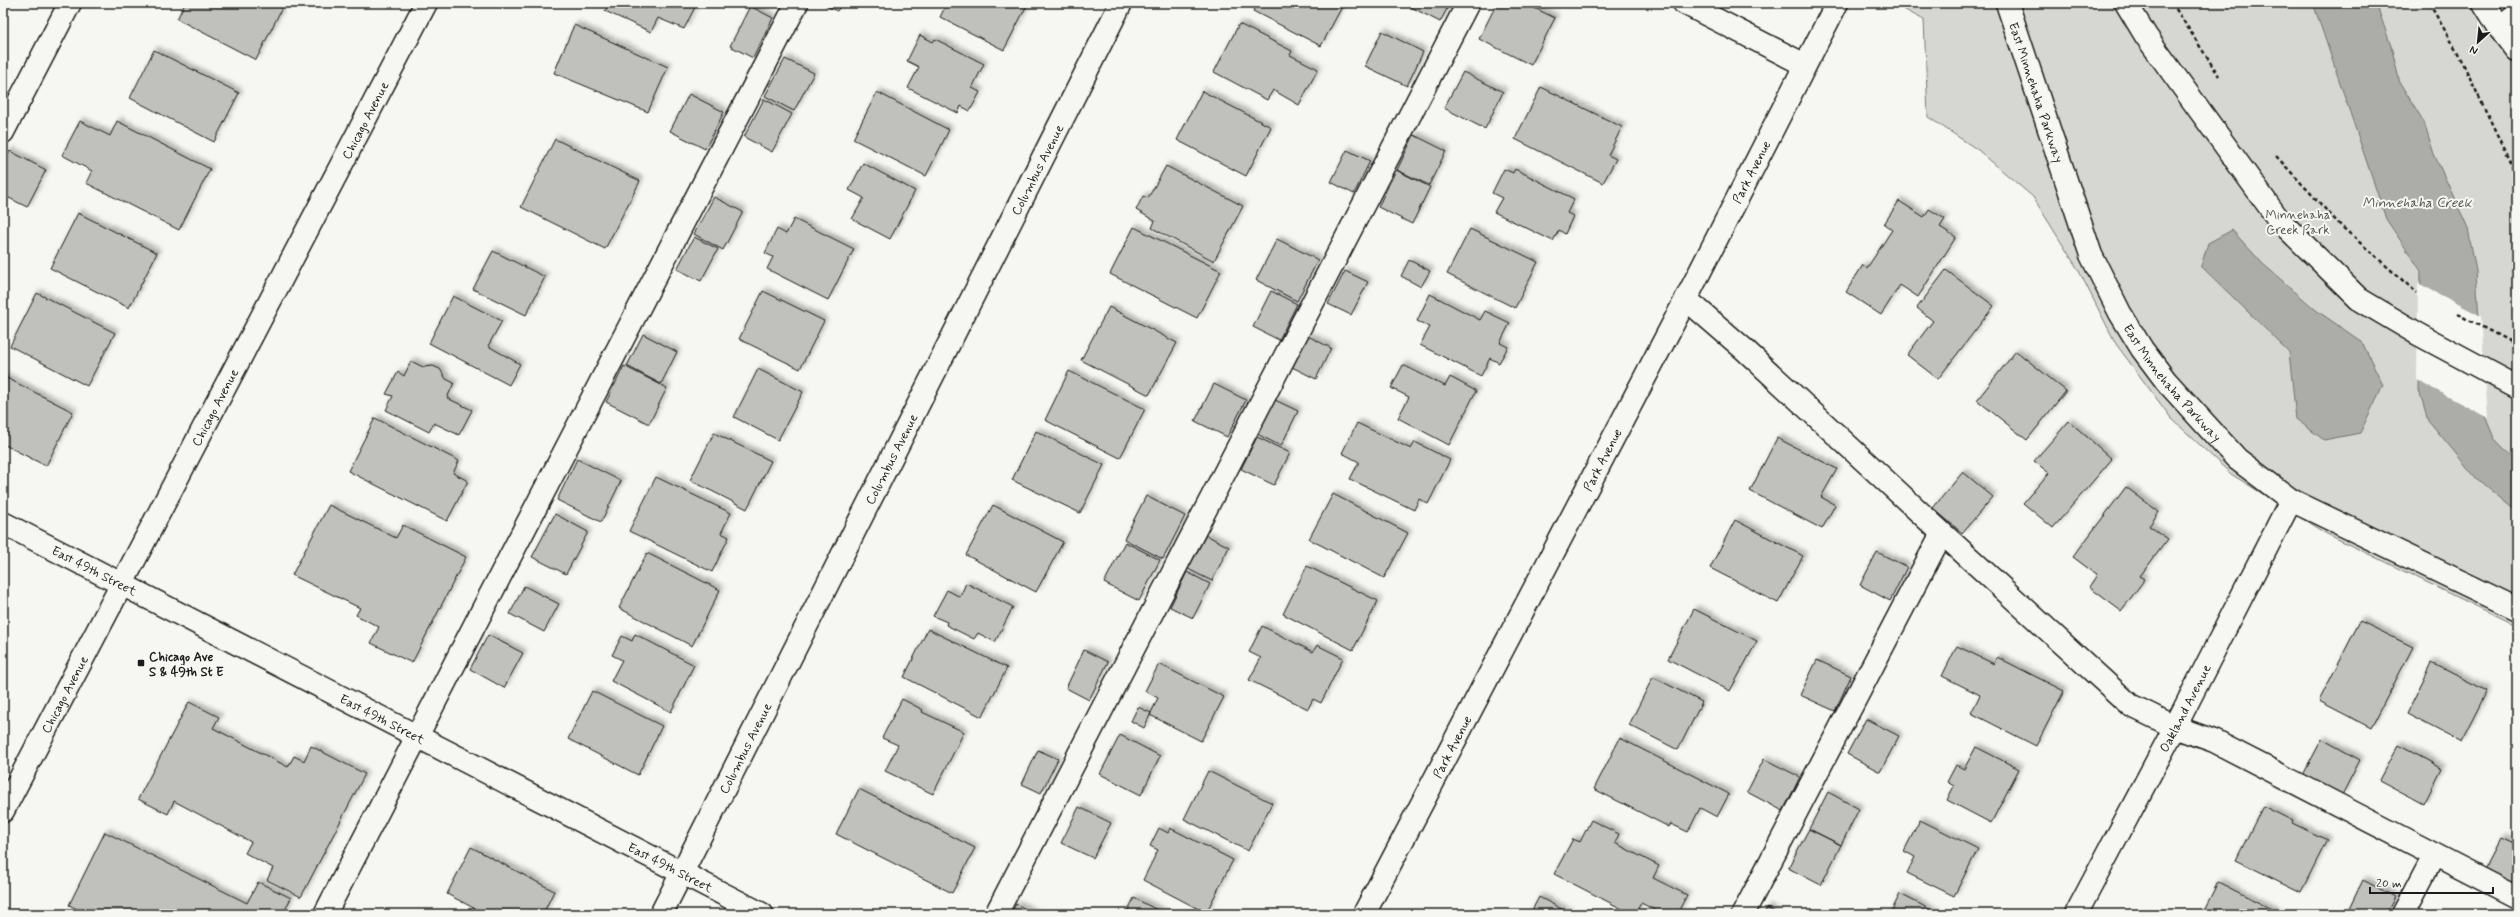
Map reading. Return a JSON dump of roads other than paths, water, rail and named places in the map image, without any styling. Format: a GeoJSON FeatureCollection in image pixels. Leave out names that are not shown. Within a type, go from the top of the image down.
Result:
{"type":"FeatureCollection","features":[{"type":"Feature","properties":{"kind":"street"},"geometry":{"type":"LineString","coordinates":[[3,132],[70,3]]}},
{"type":"Feature","properties":{"kind":"street","name":"Chicago Avenue"},"geometry":{"type":"LineString","coordinates":[[3,811],[121,583],[426,3]]}},
{"type":"Feature","properties":{"kind":"street"},"geometry":{"type":"LineString","coordinates":[[325,914],[797,3]]}},
{"type":"Feature","properties":{"kind":"street","name":"Columbus Avenue"},"geometry":{"type":"LineString","coordinates":[[661,914],[1121,3]]}},
{"type":"Feature","properties":{"kind":"street"},"geometry":{"type":"LineString","coordinates":[[996,914],[1468,3]]}},
{"type":"Feature","properties":{"kind":"street"},"geometry":{"type":"LineString","coordinates":[[1684,3],[1805,64]]}},
{"type":"Feature","properties":{"kind":"street","name":"Park Avenue"},"geometry":{"type":"LineString","coordinates":[[1364,914],[1686,299],[1837,3]]}},
{"type":"Feature","properties":{"kind":"street","name":"East Minnehaha Parkway"},"geometry":{"type":"LineString","coordinates":[[2007,3],[2091,256],[2120,313],[2142,349],[2166,381],[2237,459],[2291,500],[2517,609]]}},
{"type":"Feature","properties":{"kind":"street"},"geometry":{"type":"LineString","coordinates":[[2126,3],[2146,36],[2279,220],[2359,299],[2418,334],[2514,386]]}},
{"type":"Feature","properties":{"kind":"street"},"geometry":{"type":"LineString","coordinates":[[2484,3],[2500,30],[2517,51]]}},
{"type":"Feature","properties":{"kind":"street"},"geometry":{"type":"LineString","coordinates":[[2500,30],[2517,14]]}},
{"type":"Feature","properties":{"kind":"street"},"geometry":{"type":"LineString","coordinates":[[1686,299],[1745,350],[2130,705],[2176,727],[2214,741],[2517,898]]}},
{"type":"Feature","properties":{"kind":"street","name":"Oakland Avenue"},"geometry":{"type":"LineString","coordinates":[[2076,914],[2176,727],[2291,500]]}},
{"type":"Feature","properties":{"kind":"street","name":"East 49th Street"},"geometry":{"type":"LineString","coordinates":[[3,523],[762,914]]}},
{"type":"Feature","properties":{"kind":"street"},"geometry":{"type":"LineString","coordinates":[[1744,914],[1942,533]]}},
{"type":"Feature","properties":{"kind":"street"},"geometry":{"type":"LineString","coordinates":[[2403,914],[2434,855]]}},
{"type":"Feature","properties":{"kind":"water","name":"Minnehaha Creek"},"geometry":{"type":"Polygon","coordinates":[[[2313,3],[2376,3],[2391,46],[2400,83],[2424,122],[2434,154],[2468,228],[2476,271],[2485,416],[2494,438],[2517,462],[2517,512],[2476,478],[2428,420],[2419,390],[2421,271],[2386,219],[2313,3]]]}},
{"type":"Feature","properties":{"kind":"water"},"geometry":{"type":"Polygon","coordinates":[[[2232,230],[2263,264],[2316,310],[2362,342],[2383,385],[2360,433],[2324,440],[2296,419],[2289,352],[2201,266],[2208,243],[2232,230]]]}},
{"type":"Feature","properties":{"kind":"place","name":"Chicago Ave S & 49th St E"},"geometry":{"type":"Point","coordinates":[141,663]}},
{"type":"Feature","properties":{"kind":"park label","name":"Minnehaha Creek Park"},"geometry":{"type":"Point","coordinates":[2298,222]}}]}
